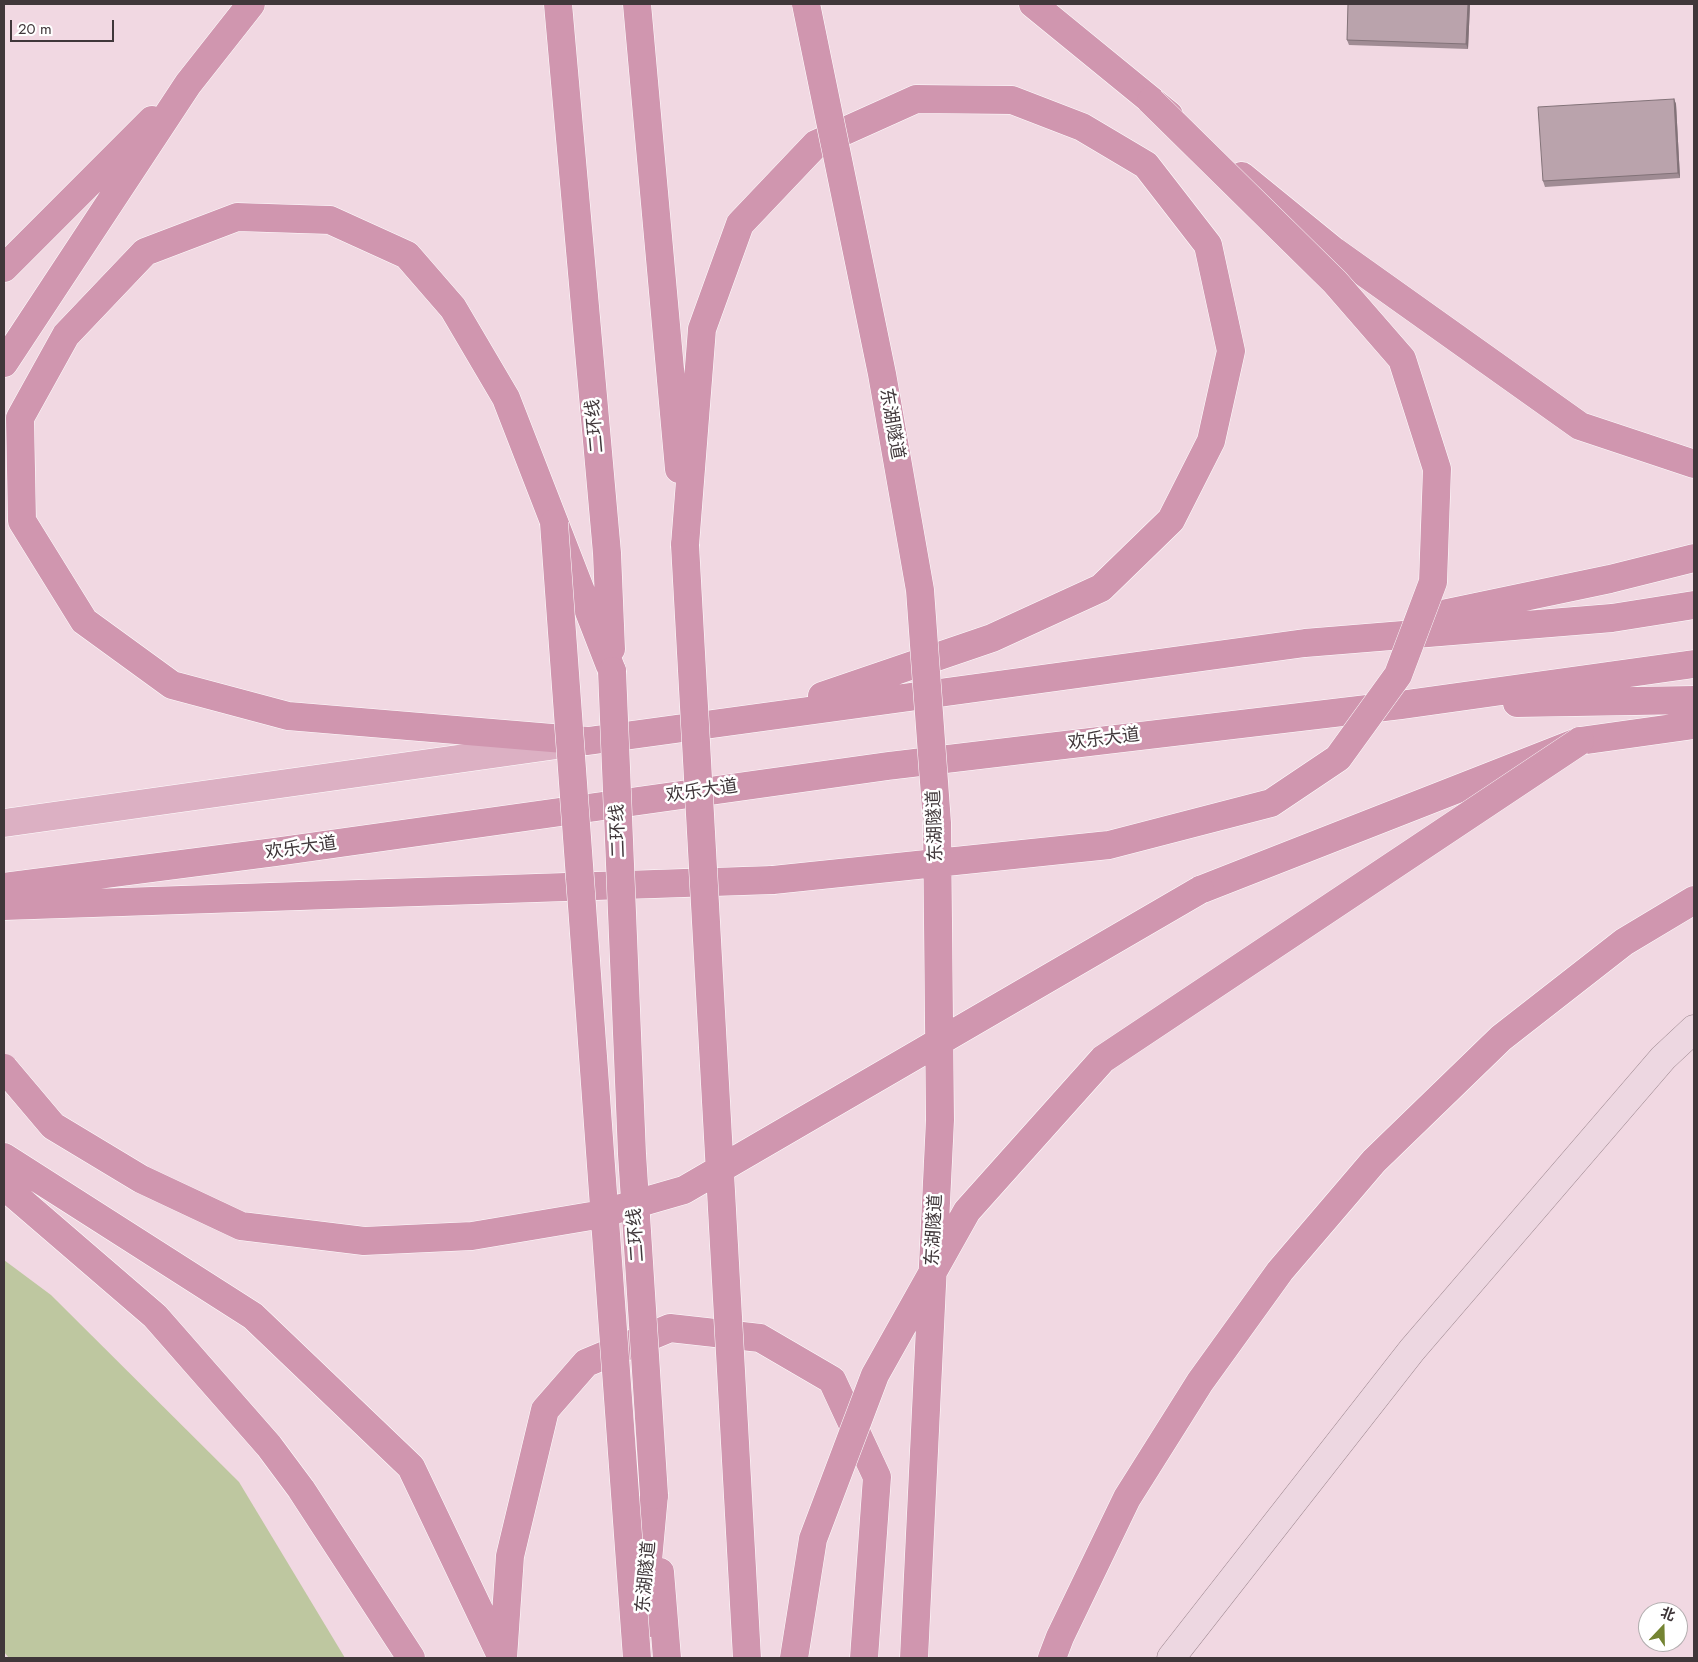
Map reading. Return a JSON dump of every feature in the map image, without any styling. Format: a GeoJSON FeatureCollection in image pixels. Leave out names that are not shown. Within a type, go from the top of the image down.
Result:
{"type":"FeatureCollection","features":[{"type":"Feature","properties":{"kind":"highway"},"geometry":{"type":"LineString","coordinates":[[4,363],[188,84],[252,4]]}},
{"type":"Feature","properties":{"kind":"highway","name":"二环线"},"geometry":{"type":"LineString","coordinates":[[558,4],[607,553],[632,1154],[654,1495],[667,1658]]}},
{"type":"Feature","properties":{"kind":"highway"},"geometry":{"type":"LineString","coordinates":[[637,4],[685,545],[747,1658]]}},
{"type":"Feature","properties":{"kind":"highway","name":"东湖隧道"},"geometry":{"type":"LineString","coordinates":[[806,4],[882,374],[920,590],[937,823],[940,1120],[914,1658]]}},
{"type":"Feature","properties":{"kind":"highway"},"geometry":{"type":"LineString","coordinates":[[1033,4],[1334,252],[1580,426],[1694,464]]}},
{"type":"Feature","properties":{"kind":"highway"},"geometry":{"type":"LineString","coordinates":[[4,268],[188,84]]}},
{"type":"Feature","properties":{"kind":"highway"},"geometry":{"type":"LineString","coordinates":[[685,545],[702,329],[740,224],[816,144],[916,99],[1012,100],[1082,127],[1146,165],[1208,245],[1231,351],[1211,441],[1172,520],[1101,588],[992,638],[763,716]]}},
{"type":"Feature","properties":{"kind":"highway"},"geometry":{"type":"LineString","coordinates":[[4,906],[773,880],[1109,845],[1271,803],[1338,758],[1398,675],[1433,582],[1437,469],[1402,360],[1335,282],[1151,101]]}},
{"type":"Feature","properties":{"kind":"highway"},"geometry":{"type":"LineString","coordinates":[[612,671],[506,398],[453,308],[407,255],[330,220],[237,217],[145,252],[66,335],[20,418],[22,521],[84,621],[172,684],[288,716],[588,741],[1305,643],[1612,618],[1694,605]]}},
{"type":"Feature","properties":{"kind":"highway"},"geometry":{"type":"LineString","coordinates":[[554,523],[638,1658]]}},
{"type":"Feature","properties":{"kind":"highway"},"geometry":{"type":"LineString","coordinates":[[1305,643],[1610,579],[1694,558]]}},
{"type":"Feature","properties":{"kind":"highway"},"geometry":{"type":"LineString","coordinates":[[1401,705],[1694,664]]}},
{"type":"Feature","properties":{"kind":"highway"},"geometry":{"type":"LineString","coordinates":[[1401,705],[1694,700]]}},
{"type":"Feature","properties":{"kind":"highway","name":"欢乐大道"},"geometry":{"type":"LineString","coordinates":[[4,887],[276,852],[888,766],[1401,705]]}},
{"type":"Feature","properties":{"kind":"highway"},"geometry":{"type":"LineString","coordinates":[[4,1068],[53,1126],[141,1179],[241,1226],[364,1241],[472,1236],[597,1215],[684,1190],[1200,890],[1580,741],[1694,725]]}},
{"type":"Feature","properties":{"kind":"highway"},"geometry":{"type":"LineString","coordinates":[[794,1658],[813,1539],[875,1375],[967,1211],[1102,1058],[1580,741]]}},
{"type":"Feature","properties":{"kind":"highway"},"geometry":{"type":"LineString","coordinates":[[1052,1658],[1060,1636],[1127,1498],[1200,1382],[1280,1271],[1374,1161],[1501,1038],[1624,942],[1694,900]]}},
{"type":"Feature","properties":{"kind":"highway"},"geometry":{"type":"LineString","coordinates":[[4,1157],[254,1316],[411,1467],[503,1658]]}},
{"type":"Feature","properties":{"kind":"highway"},"geometry":{"type":"LineString","coordinates":[[4,1186],[155,1316],[269,1446],[301,1489],[411,1658]]}},
{"type":"Feature","properties":{"kind":"highway"},"geometry":{"type":"LineString","coordinates":[[503,1658],[510,1556],[545,1410],[586,1363],[670,1328],[760,1338],[832,1380],[877,1477],[864,1658]]}},
{"type":"Feature","properties":{"kind":"highway","name":"东湖隧道"},"geometry":{"type":"LineString","coordinates":[[638,1658],[654,1495]]}},
{"type":"Feature","properties":{"kind":"main road"},"geometry":{"type":"LineString","coordinates":[[4,823],[588,741]]}},
{"type":"Feature","properties":{"kind":"main road"},"geometry":{"type":"LineString","coordinates":[[1171,1658],[1412,1350],[1663,1058],[1694,1029]]}},
{"type":"Feature","properties":{"kind":"green space"},"geometry":{"type":"Polygon","coordinates":[[[4,1260],[51,1295],[239,1482],[345,1658],[9,1658],[4,1652],[4,1260]]]}},
{"type":"Feature","properties":{"kind":"building"},"geometry":{"type":"Polygon","coordinates":[[[1348,4],[1468,4],[1466,44],[1347,40],[1348,4]]]}},
{"type":"Feature","properties":{"kind":"building"},"geometry":{"type":"Polygon","coordinates":[[[1674,99],[1678,173],[1543,181],[1538,107],[1674,99]]]}}]}
